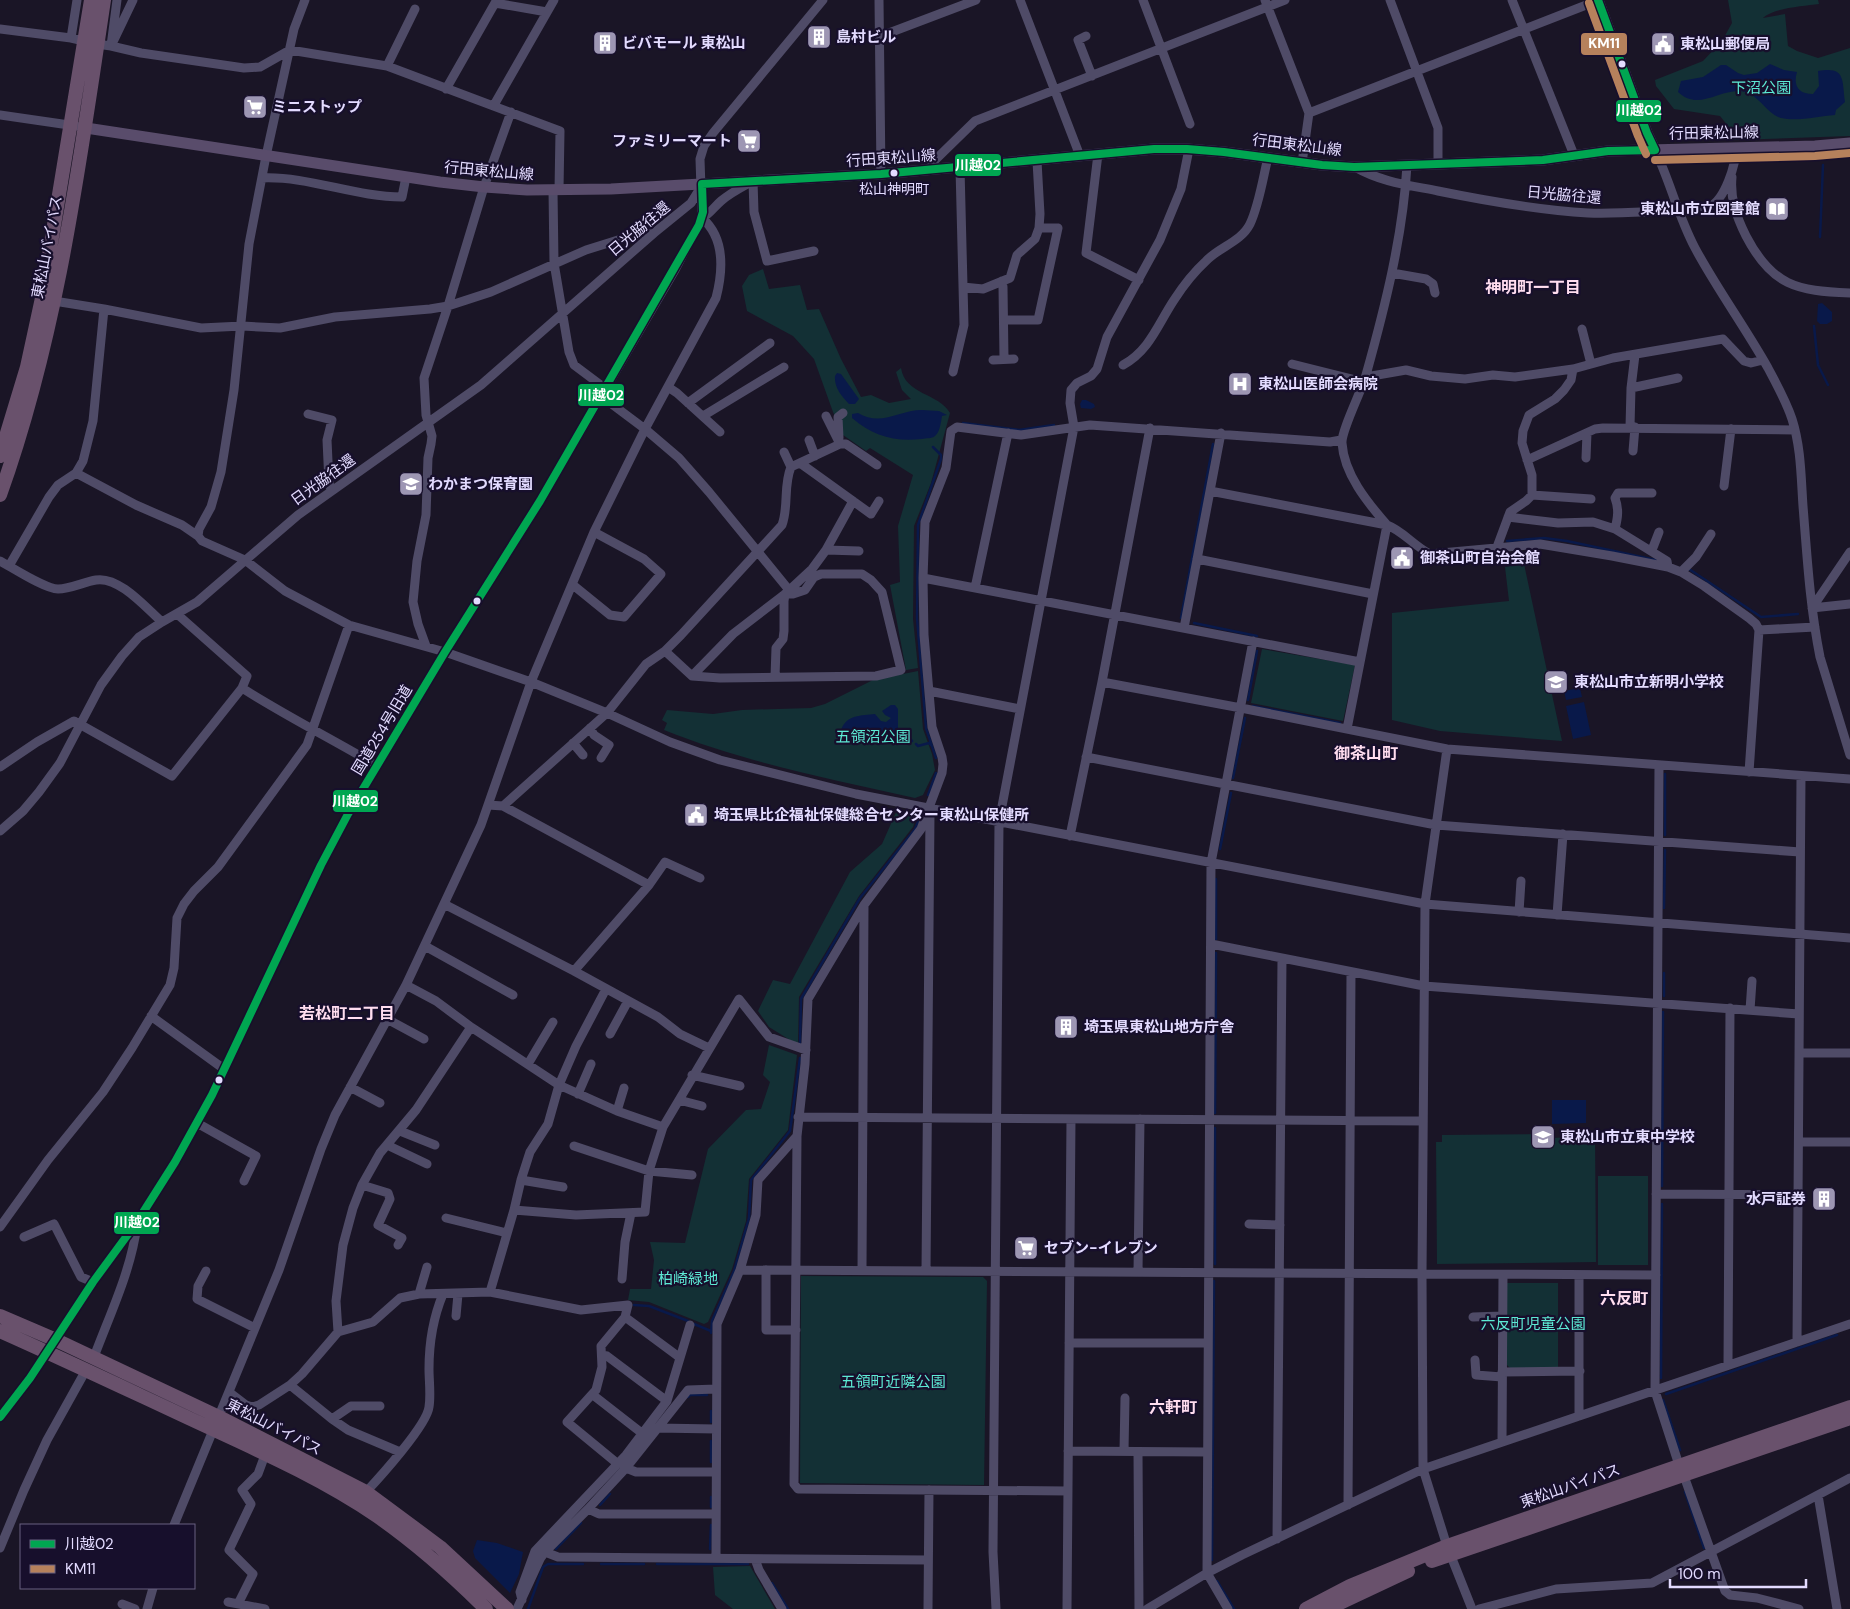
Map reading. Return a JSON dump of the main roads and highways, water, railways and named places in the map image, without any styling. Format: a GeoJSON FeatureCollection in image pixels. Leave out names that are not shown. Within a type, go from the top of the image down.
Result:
{"type":"FeatureCollection","features":[{"type":"Feature","properties":{"kind":"highway","name":"東松山バイパス"},"geometry":{"type":"LineString","coordinates":[[0,495],[37,378],[54,301],[86,128],[93,24],[91,0]]}},
{"type":"Feature","properties":{"kind":"highway","name":"東松山バイパス"},"geometry":{"type":"LineString","coordinates":[[93,24],[104,0]]}},
{"type":"Feature","properties":{"kind":"highway","name":"東松山バイパス"},"geometry":{"type":"LineString","coordinates":[[0,456],[28,367],[42,298],[71,125],[91,42]]}},
{"type":"Feature","properties":{"kind":"highway","name":"東松山バイパス"},"geometry":{"type":"LineString","coordinates":[[0,1316],[94,1357],[216,1423],[265,1455],[335,1491],[375,1515],[436,1560],[486,1609]]}},
{"type":"Feature","properties":{"kind":"highway","name":"東松山バイパス"},"geometry":{"type":"LineString","coordinates":[[0,1331],[86,1370],[216,1423],[366,1492],[440,1547],[506,1609]]}},
{"type":"Feature","properties":{"kind":"highway","name":"東松山バイパス"},"geometry":{"type":"LineString","coordinates":[[1682,1470],[1850,1407]]}},
{"type":"Feature","properties":{"kind":"highway","name":"東松山バイパス"},"geometry":{"type":"LineString","coordinates":[[1306,1609],[1350,1586],[1448,1550],[1682,1470],[1850,1418]]}},
{"type":"Feature","properties":{"kind":"highway","name":"東松山バイパス"},"geometry":{"type":"LineString","coordinates":[[1327,1609],[1411,1570],[1448,1550]]}},
{"type":"Feature","properties":{"kind":"main road"},"geometry":{"type":"LineString","coordinates":[[1598,0],[1655,150]]}},
{"type":"Feature","properties":{"kind":"main road","name":"行田東松山線"},"geometry":{"type":"LineString","coordinates":[[86,128],[406,177],[484,187],[556,190],[881,174],[1154,149],[1189,149],[1268,157],[1302,163],[1354,167],[1543,160],[1608,152],[1815,146],[1850,143]]}},
{"type":"Feature","properties":{"kind":"water"},"geometry":{"type":"Polygon","coordinates":[[[1770,64],[1784,70],[1797,72],[1796,85],[1800,90],[1808,94],[1813,94],[1819,86],[1818,71],[1827,70],[1838,73],[1843,81],[1845,102],[1836,110],[1835,115],[1788,119],[1781,118],[1770,112],[1757,99],[1746,92],[1724,93],[1701,100],[1693,100],[1678,92],[1681,81],[1703,77],[1721,65],[1726,65],[1744,75],[1757,73],[1770,64]]]}},
{"type":"Feature","properties":{"kind":"water"},"geometry":{"type":"Polygon","coordinates":[[[1822,303],[1832,312],[1832,321],[1827,324],[1820,324],[1817,321],[1818,304],[1822,303]]]}},
{"type":"Feature","properties":{"kind":"water"},"geometry":{"type":"Polygon","coordinates":[[[837,373],[841,374],[859,399],[855,404],[849,404],[843,398],[835,380],[837,373]]]}},
{"type":"Feature","properties":{"kind":"water"},"geometry":{"type":"Polygon","coordinates":[[[1082,400],[1094,404],[1095,407],[1091,409],[1081,408],[1082,400]]]}},
{"type":"Feature","properties":{"kind":"water"},"geometry":{"type":"Polygon","coordinates":[[[922,410],[939,411],[947,415],[942,416],[938,431],[933,437],[902,440],[884,436],[868,429],[852,418],[852,414],[858,413],[866,417],[882,418],[922,410]]]}},
{"type":"Feature","properties":{"kind":"water"},"geometry":{"type":"Polygon","coordinates":[[[1580,688],[1582,697],[1566,700],[1564,691],[1580,688]]]}},
{"type":"Feature","properties":{"kind":"water"},"geometry":{"type":"Polygon","coordinates":[[[1584,702],[1591,735],[1573,739],[1566,706],[1584,702]]]}},
{"type":"Feature","properties":{"kind":"water"},"geometry":{"type":"Polygon","coordinates":[[[891,705],[895,705],[898,709],[898,728],[911,736],[910,739],[882,732],[873,733],[851,742],[843,739],[841,730],[851,718],[875,714],[881,721],[886,722],[891,718],[882,711],[891,705]]]}},
{"type":"Feature","properties":{"kind":"water"},"geometry":{"type":"Polygon","coordinates":[[[1552,1100],[1586,1100],[1586,1123],[1552,1124],[1552,1100]]]}},
{"type":"Feature","properties":{"kind":"water"},"geometry":{"type":"Polygon","coordinates":[[[477,1540],[497,1543],[523,1552],[519,1574],[510,1593],[475,1558],[473,1551],[477,1540]]]}},
{"type":"Feature","properties":{"kind":"waterway"},"geometry":{"type":"LineString","coordinates":[[1820,237],[1823,165]]}},
{"type":"Feature","properties":{"kind":"waterway"},"geometry":{"type":"LineString","coordinates":[[1814,326],[1818,365],[1828,385]]}},
{"type":"Feature","properties":{"kind":"waterway"},"geometry":{"type":"LineString","coordinates":[[963,423],[1019,430],[1054,425]]}},
{"type":"Feature","properties":{"kind":"waterway"},"geometry":{"type":"LineString","coordinates":[[1181,618],[1213,444]]}},
{"type":"Feature","properties":{"kind":"waterway"},"geometry":{"type":"LineString","coordinates":[[933,447],[941,455],[941,459],[918,525],[917,618],[926,728],[936,758]]}},
{"type":"Feature","properties":{"kind":"waterway"},"geometry":{"type":"LineString","coordinates":[[1507,541],[1544,538],[1656,560]]}},
{"type":"Feature","properties":{"kind":"waterway"},"geometry":{"type":"LineString","coordinates":[[1689,569],[1761,617],[1798,614]]}},
{"type":"Feature","properties":{"kind":"waterway"},"geometry":{"type":"LineString","coordinates":[[1194,623],[1257,636]]}},
{"type":"Feature","properties":{"kind":"waterway"},"geometry":{"type":"LineString","coordinates":[[1248,700],[1257,651]]}},
{"type":"Feature","properties":{"kind":"waterway"},"geometry":{"type":"LineString","coordinates":[[1253,706],[1340,723]]}},
{"type":"Feature","properties":{"kind":"waterway"},"geometry":{"type":"LineString","coordinates":[[1233,778],[1245,718]]}},
{"type":"Feature","properties":{"kind":"waterway"},"geometry":{"type":"LineString","coordinates":[[916,744],[918,746],[929,743],[931,745]]}},
{"type":"Feature","properties":{"kind":"waterway"},"geometry":{"type":"LineString","coordinates":[[928,795],[936,773]]}},
{"type":"Feature","properties":{"kind":"waterway"},"geometry":{"type":"LineString","coordinates":[[1665,774],[1665,835]]}},
{"type":"Feature","properties":{"kind":"waterway"},"geometry":{"type":"LineString","coordinates":[[1220,849],[1231,793]]}},
{"type":"Feature","properties":{"kind":"waterway"},"geometry":{"type":"LineString","coordinates":[[800,1045],[801,999],[860,898],[915,829],[919,819]]}},
{"type":"Feature","properties":{"kind":"waterway"},"geometry":{"type":"LineString","coordinates":[[1664,908],[1665,850]]}},
{"type":"Feature","properties":{"kind":"waterway"},"geometry":{"type":"LineString","coordinates":[[1216,879],[1216,939]]}},
{"type":"Feature","properties":{"kind":"waterway"},"geometry":{"type":"LineString","coordinates":[[1215,1113],[1216,953]]}},
{"type":"Feature","properties":{"kind":"waterway"},"geometry":{"type":"LineString","coordinates":[[1664,973],[1664,996]]}},
{"type":"Feature","properties":{"kind":"waterway"},"geometry":{"type":"LineString","coordinates":[[1662,1186],[1663,1012]]}},
{"type":"Feature","properties":{"kind":"waterway"},"geometry":{"type":"LineString","coordinates":[[711,1333],[712,1321],[734,1271],[749,1218],[751,1180],[790,1131],[800,1058]]}},
{"type":"Feature","properties":{"kind":"waterway"},"geometry":{"type":"LineString","coordinates":[[1215,1128],[1215,1264]]}},
{"type":"Feature","properties":{"kind":"waterway"},"geometry":{"type":"LineString","coordinates":[[1661,1378],[1662,1204]]}},
{"type":"Feature","properties":{"kind":"waterway"},"geometry":{"type":"LineString","coordinates":[[1212,1560],[1214,1281]]}},
{"type":"Feature","properties":{"kind":"waterway"},"geometry":{"type":"LineString","coordinates":[[634,1305],[649,1306],[688,1321]]}},
{"type":"Feature","properties":{"kind":"waterway"},"geometry":{"type":"LineString","coordinates":[[694,1324],[711,1331]]}},
{"type":"Feature","properties":{"kind":"waterway"},"geometry":{"type":"LineString","coordinates":[[1666,1394],[1837,1335]]}},
{"type":"Feature","properties":{"kind":"waterway"},"geometry":{"type":"LineString","coordinates":[[688,1397],[690,1395],[707,1395]]}},
{"type":"Feature","properties":{"kind":"waterway"},"geometry":{"type":"LineString","coordinates":[[1663,1400],[1680,1450]]}},
{"type":"Feature","properties":{"kind":"waterway"},"geometry":{"type":"LineString","coordinates":[[711,1411],[711,1422]]}},
{"type":"Feature","properties":{"kind":"waterway"},"geometry":{"type":"LineString","coordinates":[[711,1441],[711,1462]]}},
{"type":"Feature","properties":{"kind":"waterway"},"geometry":{"type":"LineString","coordinates":[[1685,1492],[1704,1548]]}},
{"type":"Feature","properties":{"kind":"waterway"},"geometry":{"type":"LineString","coordinates":[[600,1505],[610,1494]]}},
{"type":"Feature","properties":{"kind":"waterway"},"geometry":{"type":"LineString","coordinates":[[711,1497],[711,1507]]}},
{"type":"Feature","properties":{"kind":"waterway"},"geometry":{"type":"LineString","coordinates":[[556,1549],[581,1523]]}},
{"type":"Feature","properties":{"kind":"waterway"},"geometry":{"type":"LineString","coordinates":[[710,1549],[711,1525]]}},
{"type":"Feature","properties":{"kind":"waterway"},"geometry":{"type":"LineString","coordinates":[[528,1609],[543,1567],[548,1564],[583,1564]]}},
{"type":"Feature","properties":{"kind":"waterway"},"geometry":{"type":"LineString","coordinates":[[601,1564],[644,1564]]}},
{"type":"Feature","properties":{"kind":"waterway"},"geometry":{"type":"LineString","coordinates":[[657,1564],[748,1564]]}},
{"type":"Feature","properties":{"kind":"waterway"},"geometry":{"type":"LineString","coordinates":[[1217,1581],[1234,1609]]}},
{"type":"Feature","properties":{"kind":"waterway"},"geometry":{"type":"LineString","coordinates":[[772,1583],[788,1609]]}},
{"type":"Feature","properties":{"kind":"place","name":"島村ビル"},"geometry":{"type":"Point","coordinates":[819,37]}},
{"type":"Feature","properties":{"kind":"place","name":"ビバモール 東松山"},"geometry":{"type":"Point","coordinates":[605,43]}},
{"type":"Feature","properties":{"kind":"place","name":"東松山郵便局"},"geometry":{"type":"Point","coordinates":[1663,44]}},
{"type":"Feature","properties":{"kind":"place","name":"ミニストップ"},"geometry":{"type":"Point","coordinates":[255,107]}},
{"type":"Feature","properties":{"kind":"place","name":"ファミリーマート"},"geometry":{"type":"Point","coordinates":[749,141]}},
{"type":"Feature","properties":{"kind":"place","name":"松山神明町"},"geometry":{"type":"Point","coordinates":[894,173]}},
{"type":"Feature","properties":{"kind":"place","name":"東松山市立図書館"},"geometry":{"type":"Point","coordinates":[1777,209]}},
{"type":"Feature","properties":{"kind":"place","name":"東松山医師会病院"},"geometry":{"type":"Point","coordinates":[1240,384]}},
{"type":"Feature","properties":{"kind":"place","name":"わかまつ保育園"},"geometry":{"type":"Point","coordinates":[411,484]}},
{"type":"Feature","properties":{"kind":"place","name":"御茶山町自治会館"},"geometry":{"type":"Point","coordinates":[1402,558]}},
{"type":"Feature","properties":{"kind":"place","name":"東松山市立新明小学校"},"geometry":{"type":"Point","coordinates":[1556,682]}},
{"type":"Feature","properties":{"kind":"place","name":"埼玉県比企福祉保健総合センター東松山保健所"},"geometry":{"type":"Point","coordinates":[696,815]}},
{"type":"Feature","properties":{"kind":"place","name":"埼玉県東松山地方庁舎"},"geometry":{"type":"Point","coordinates":[1066,1027]}},
{"type":"Feature","properties":{"kind":"place","name":"東松山市立東中学校"},"geometry":{"type":"Point","coordinates":[1543,1137]}},
{"type":"Feature","properties":{"kind":"place","name":"水戸証券"},"geometry":{"type":"Point","coordinates":[1824,1199]}},
{"type":"Feature","properties":{"kind":"place","name":"セブン-イレブン"},"geometry":{"type":"Point","coordinates":[1026,1248]}},
{"type":"Feature","properties":{"kind":"district","name":"神明町一丁目"},"geometry":{"type":"Point","coordinates":[1533,287]}},
{"type":"Feature","properties":{"kind":"district","name":"御茶山町"},"geometry":{"type":"Point","coordinates":[1366,753]}},
{"type":"Feature","properties":{"kind":"district","name":"若松町二丁目"},"geometry":{"type":"Point","coordinates":[347,1013]}},
{"type":"Feature","properties":{"kind":"district","name":"六反町"},"geometry":{"type":"Point","coordinates":[1624,1298]}},
{"type":"Feature","properties":{"kind":"district","name":"六軒町"},"geometry":{"type":"Point","coordinates":[1173,1407]}},
{"type":"Feature","properties":{"kind":"park label","name":"下沼公園"},"geometry":{"type":"Point","coordinates":[1761,88]}},
{"type":"Feature","properties":{"kind":"park label","name":"五領沼公園"},"geometry":{"type":"Point","coordinates":[873,737]}},
{"type":"Feature","properties":{"kind":"park label","name":"柏崎緑地"},"geometry":{"type":"Point","coordinates":[688,1279]}},
{"type":"Feature","properties":{"kind":"park label","name":"六反町児童公園"},"geometry":{"type":"Point","coordinates":[1533,1324]}},
{"type":"Feature","properties":{"kind":"park label","name":"五領町近隣公園"},"geometry":{"type":"Point","coordinates":[893,1382]}}]}
